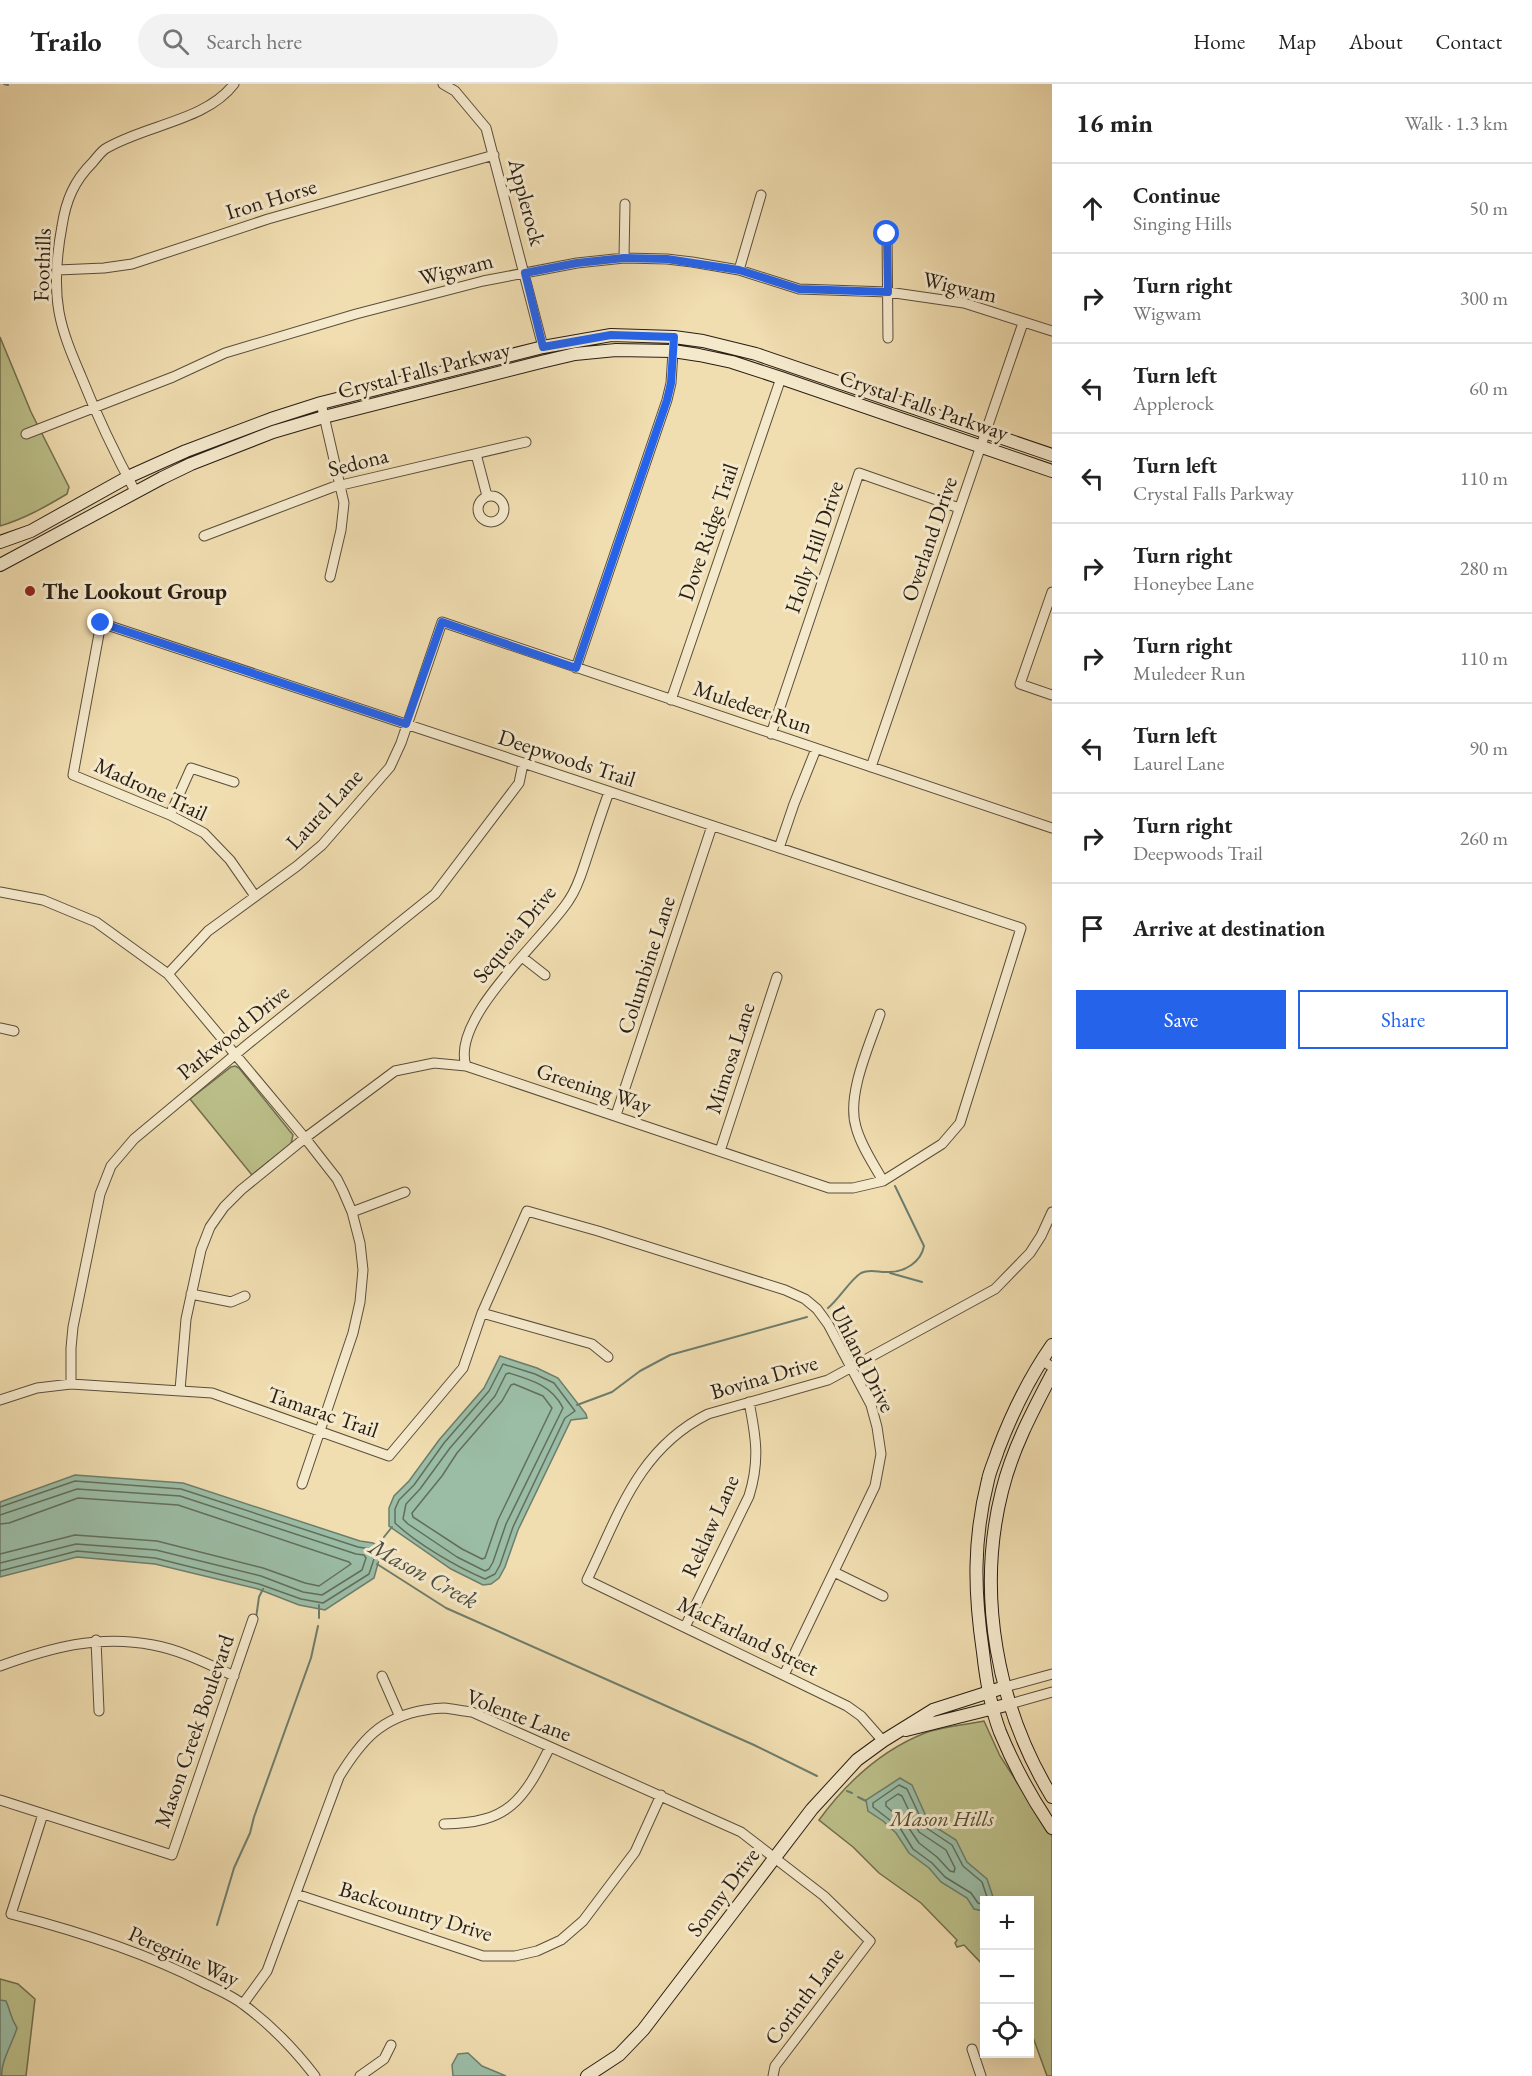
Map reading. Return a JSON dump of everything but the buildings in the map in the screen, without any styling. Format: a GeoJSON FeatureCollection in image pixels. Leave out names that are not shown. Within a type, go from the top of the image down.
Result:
{"type":"FeatureCollection","features":[{"type":"Feature","properties":{"kind":"main road","name":"Crystal Falls Parkway"},"geometry":{"type":"LineString","coordinates":[[0,543],[31,531],[128,477],[228,434],[321,403],[543,347],[611,335],[674,337],[703,341],[756,354],[1052,455]]}},
{"type":"Feature","properties":{"kind":"main road","name":"Crystal Falls Parkway"},"geometry":{"type":"LineString","coordinates":[[0,565],[135,491],[191,464],[273,432],[575,354],[616,350],[673,351],[732,362],[1052,471]]}},
{"type":"Feature","properties":{"kind":"main road"},"geometry":{"type":"LineString","coordinates":[[31,531],[39,545]]}},
{"type":"Feature","properties":{"kind":"main road"},"geometry":{"type":"LineString","coordinates":[[1052,1345],[1047,1364],[1012,1414],[988,1479],[978,1530],[975,1574],[980,1631],[993,1709],[1016,1767],[1052,1828]]}},
{"type":"Feature","properties":{"kind":"main road"},"geometry":{"type":"LineString","coordinates":[[1052,1374],[1015,1451],[1002,1491],[994,1533],[990,1586],[997,1656],[1005,1687],[1024,1748],[1052,1797]]}},
{"type":"Feature","properties":{"kind":"main road","name":"Sonny Drive"},"geometry":{"type":"LineString","coordinates":[[587,2076],[620,2055],[644,2030],[812,1809],[857,1760],[933,1710],[1005,1687]]}},
{"type":"Feature","properties":{"kind":"main road","name":"Sonny Drive"},"geometry":{"type":"LineString","coordinates":[[894,1734],[1010,1704]]}},
{"type":"Feature","properties":{"kind":"street","name":"Foothills"},"geometry":{"type":"LineString","coordinates":[[135,491],[94,409],[65,338],[59,310],[57,254],[65,206],[71,190],[89,165],[104,150],[159,125],[192,114],[225,95],[234,84]]}},
{"type":"Feature","properties":{"kind":"street","name":"Applerock"},"geometry":{"type":"LineString","coordinates":[[443,84],[455,91],[486,128],[543,347]]}},
{"type":"Feature","properties":{"kind":"street","name":"Iron Horse"},"geometry":{"type":"LineString","coordinates":[[58,270],[132,264],[268,219],[494,155]]}},
{"type":"Feature","properties":{"kind":"street"},"geometry":{"type":"LineString","coordinates":[[739,270],[761,195]]}},
{"type":"Feature","properties":{"kind":"street"},"geometry":{"type":"LineString","coordinates":[[624,258],[625,204]]}},
{"type":"Feature","properties":{"kind":"street"},"geometry":{"type":"LineString","coordinates":[[887,234],[888,338]]}},
{"type":"Feature","properties":{"kind":"street","name":"Wigwam"},"geometry":{"type":"LineString","coordinates":[[26,434],[94,409],[225,353],[356,314],[483,281],[577,263],[624,258],[667,259],[739,270],[799,289],[888,292],[964,303],[1052,331]]}},
{"type":"Feature","properties":{"kind":"street","name":"Overland Drive"},"geometry":{"type":"LineString","coordinates":[[871,767],[1023,323]]}},
{"type":"Feature","properties":{"kind":"street"},"geometry":{"type":"LineString","coordinates":[[576,668],[667,400],[671,383],[674,337]]}},
{"type":"Feature","properties":{"kind":"street","name":"Dove Ridge Trail"},"geometry":{"type":"LineString","coordinates":[[671,700],[782,378]]}},
{"type":"Feature","properties":{"kind":"street"},"geometry":{"type":"LineString","coordinates":[[321,403],[344,503],[341,530],[330,577]]}},
{"type":"Feature","properties":{"kind":"street","name":"Sedona"},"geometry":{"type":"LineString","coordinates":[[204,536],[333,487],[526,442]]}},
{"type":"Feature","properties":{"kind":"street"},"geometry":{"type":"LineString","coordinates":[[476,454],[487,496]]}},
{"type":"Feature","properties":{"kind":"street","name":"Holly Hill Drive"},"geometry":{"type":"LineString","coordinates":[[771,734],[860,473],[959,508]]}},
{"type":"Feature","properties":{"kind":"street"},"geometry":{"type":"LineString","coordinates":[[1052,592],[1020,684],[1052,695]]}},
{"type":"Feature","properties":{"kind":"street","name":"Muledeer Run"},"geometry":{"type":"LineString","coordinates":[[442,622],[1052,828]]}},
{"type":"Feature","properties":{"kind":"street","name":"Laurel Lane"},"geometry":{"type":"LineString","coordinates":[[168,974],[208,931],[309,856],[390,767],[401,743],[442,622]]}},
{"type":"Feature","properties":{"kind":"street","name":"Deepwoods Trail"},"geometry":{"type":"LineString","coordinates":[[73,775],[101,623],[1021,928]]}},
{"type":"Feature","properties":{"kind":"street"},"geometry":{"type":"LineString","coordinates":[[779,848],[816,748]]}},
{"type":"Feature","properties":{"kind":"street","name":"Parkwood Drive"},"geometry":{"type":"LineString","coordinates":[[71,1384],[73,1327],[100,1194],[111,1166],[134,1139],[236,1053],[435,894],[519,783],[523,764]]}},
{"type":"Feature","properties":{"kind":"street"},"geometry":{"type":"LineString","coordinates":[[170,815],[191,768],[234,782]]}},
{"type":"Feature","properties":{"kind":"street","name":"Madrone Trail"},"geometry":{"type":"LineString","coordinates":[[73,775],[193,826],[213,841],[234,865],[255,897]]}},
{"type":"Feature","properties":{"kind":"street","name":"Sequoia Drive"},"geometry":{"type":"LineString","coordinates":[[466,1066],[464,1053],[478,1013],[485,1001],[561,912],[575,890],[609,792]]}},
{"type":"Feature","properties":{"kind":"street","name":"Columbine Lane"},"geometry":{"type":"LineString","coordinates":[[616,1115],[712,826]]}},
{"type":"Feature","properties":{"kind":"street"},"geometry":{"type":"LineString","coordinates":[[0,892],[43,900],[96,922],[168,974],[236,1053],[337,1179],[352,1212],[362,1256],[360,1302],[353,1334],[302,1484]]}},
{"type":"Feature","properties":{"kind":"street","name":"Greening Way"},"geometry":{"type":"LineString","coordinates":[[180,1390],[181,1354],[191,1294],[201,1250],[216,1217],[236,1194],[305,1138],[395,1071],[434,1063],[466,1066],[829,1188],[853,1188],[883,1181],[942,1144],[960,1123],[1021,928]]}},
{"type":"Feature","properties":{"kind":"street"},"geometry":{"type":"LineString","coordinates":[[522,957],[545,975]]}},
{"type":"Feature","properties":{"kind":"street","name":"Mimosa Lane"},"geometry":{"type":"LineString","coordinates":[[720,1151],[777,977]]}},
{"type":"Feature","properties":{"kind":"street"},"geometry":{"type":"LineString","coordinates":[[880,1014],[858,1083],[853,1109],[860,1140],[883,1181]]}},
{"type":"Feature","properties":{"kind":"street"},"geometry":{"type":"LineString","coordinates":[[0,1028],[14,1031]]}},
{"type":"Feature","properties":{"kind":"street"},"geometry":{"type":"LineString","coordinates":[[352,1212],[405,1192]]}},
{"type":"Feature","properties":{"kind":"street","name":"Tamarac Trail"},"geometry":{"type":"LineString","coordinates":[[0,1400],[37,1388],[71,1384],[212,1394],[389,1455],[463,1368],[482,1313],[527,1211]]}},
{"type":"Feature","properties":{"kind":"street","name":"Uhland Drive"},"geometry":{"type":"LineString","coordinates":[[527,1211],[609,1234],[785,1290],[805,1299],[817,1309],[828,1324],[871,1405],[878,1427],[881,1454],[875,1486],[784,1676]]}},
{"type":"Feature","properties":{"kind":"street","name":"Bovina Drive"},"geometry":{"type":"LineString","coordinates":[[587,1580],[635,1480],[660,1448],[691,1423],[708,1414],[828,1380],[995,1289],[1030,1253],[1052,1212]]}},
{"type":"Feature","properties":{"kind":"street"},"geometry":{"type":"LineString","coordinates":[[191,1294],[231,1302],[245,1296]]}},
{"type":"Feature","properties":{"kind":"street"},"geometry":{"type":"LineString","coordinates":[[482,1313],[592,1344],[608,1357]]}},
{"type":"Feature","properties":{"kind":"street","name":"Reklaw Lane"},"geometry":{"type":"LineString","coordinates":[[685,1627],[749,1496],[754,1479],[757,1458],[756,1436],[749,1402]]}},
{"type":"Feature","properties":{"kind":"street"},"geometry":{"type":"LineString","coordinates":[[834,1572],[883,1596]]}},
{"type":"Feature","properties":{"kind":"street","name":"MacFarland Street"},"geometry":{"type":"LineString","coordinates":[[587,1580],[847,1706],[861,1716],[883,1741]]}},
{"type":"Feature","properties":{"kind":"street","name":"Mason Creek Boulevard"},"geometry":{"type":"LineString","coordinates":[[43,1814],[171,1855],[253,1619]]}},
{"type":"Feature","properties":{"kind":"street"},"geometry":{"type":"LineString","coordinates":[[96,1640],[99,1712]]}},
{"type":"Feature","properties":{"kind":"street"},"geometry":{"type":"LineString","coordinates":[[0,1666],[52,1648],[96,1640],[152,1645],[183,1654],[234,1676]]}},
{"type":"Feature","properties":{"kind":"street","name":"Sonny Drive"},"geometry":{"type":"LineString","coordinates":[[1005,1687],[1052,1674]]}},
{"type":"Feature","properties":{"kind":"street"},"geometry":{"type":"LineString","coordinates":[[382,1676],[400,1717]]}},
{"type":"Feature","properties":{"kind":"street","name":"Sonny Drive"},"geometry":{"type":"LineString","coordinates":[[1010,1704],[1052,1692]]}},
{"type":"Feature","properties":{"kind":"street","name":"Volente Lane"},"geometry":{"type":"LineString","coordinates":[[243,2004],[267,1971],[339,1777],[367,1738],[387,1721],[414,1712],[441,1708],[472,1712],[741,1832],[824,1896],[870,1941]]}},
{"type":"Feature","properties":{"kind":"street"},"geometry":{"type":"LineString","coordinates":[[444,1824],[471,1823],[493,1817],[512,1805],[537,1774],[550,1747]]}},
{"type":"Feature","properties":{"kind":"street","name":"Backcountry Drive"},"geometry":{"type":"LineString","coordinates":[[296,1894],[483,1956],[515,1956],[537,1952],[561,1940],[583,1921],[634,1852],[661,1795]]}},
{"type":"Feature","properties":{"kind":"street"},"geometry":{"type":"LineString","coordinates":[[0,1800],[43,1814]]}},
{"type":"Feature","properties":{"kind":"street","name":"Peregrine Way"},"geometry":{"type":"LineString","coordinates":[[43,1814],[11,1914],[99,1940],[174,1968],[243,2004],[303,2060],[315,2076]]}},
{"type":"Feature","properties":{"kind":"street","name":"Corinth Lane"},"geometry":{"type":"LineString","coordinates":[[773,2076],[775,2066],[870,1941]]}},
{"type":"Feature","properties":{"kind":"street"},"geometry":{"type":"LineString","coordinates":[[360,2076],[384,2059],[391,2045]]}},
{"type":"Feature","properties":{"kind":"street"},"geometry":{"type":"LineString","coordinates":[[972,2049],[981,2076]]}},
{"type":"Feature","properties":{"kind":"green space"},"geometry":{"type":"Polygon","coordinates":[[[0,337],[31,412],[69,487],[67,494],[51,504],[0,526],[0,337]]]}},
{"type":"Feature","properties":{"kind":"green space"},"geometry":{"type":"Polygon","coordinates":[[[235,1066],[293,1135],[291,1144],[252,1175],[190,1099],[235,1066]]]}},
{"type":"Feature","properties":{"kind":"green space","name":"Mason Hills"},"geometry":{"type":"Polygon","coordinates":[[[984,1721],[1000,1756],[1052,1836],[1052,2076],[1047,2076],[1034,2040],[1034,1896],[980,1896],[980,1962],[964,1945],[957,1947],[955,1943],[957,1940],[921,1903],[879,1873],[853,1847],[819,1820],[841,1793],[880,1758],[909,1740],[947,1727],[984,1721]]]}},
{"type":"Feature","properties":{"kind":"green space"},"geometry":{"type":"Polygon","coordinates":[[[0,1979],[18,1984],[35,1999],[26,2076],[0,2076],[0,1979]]]}},
{"type":"Feature","properties":{"kind":"water"},"geometry":{"type":"Polygon","coordinates":[[[500,1356],[537,1368],[558,1378],[587,1418],[571,1420],[518,1530],[505,1567],[499,1578],[491,1584],[483,1585],[451,1569],[389,1526],[389,1508],[394,1496],[409,1481],[439,1440],[484,1388],[500,1356]]]}},
{"type":"Feature","properties":{"kind":"water"},"geometry":{"type":"Polygon","coordinates":[[[75,1475],[183,1483],[360,1541],[373,1543],[382,1549],[374,1578],[325,1610],[299,1605],[258,1589],[155,1564],[77,1557],[0,1577],[0,1502],[75,1475]]]}},
{"type":"Feature","properties":{"kind":"water"},"geometry":{"type":"Polygon","coordinates":[[[900,1778],[912,1785],[929,1823],[956,1840],[967,1862],[987,1879],[993,1896],[980,1896],[980,1910],[974,1909],[967,1898],[941,1882],[929,1868],[909,1853],[896,1833],[868,1811],[866,1800],[900,1778]]]}},
{"type":"Feature","properties":{"kind":"water"},"geometry":{"type":"Polygon","coordinates":[[[0,2000],[6,2001],[17,2028],[5,2059],[2,2076],[0,2076],[0,2000]]]}},
{"type":"Feature","properties":{"kind":"water"},"geometry":{"type":"Polygon","coordinates":[[[468,2053],[482,2066],[506,2076],[453,2076],[452,2065],[458,2054],[468,2053]]]}},
{"type":"Feature","properties":{"kind":"waterway"},"geometry":{"type":"LineString","coordinates":[[4,84],[8,85]]}},
{"type":"Feature","properties":{"kind":"waterway"},"geometry":{"type":"LineString","coordinates":[[828,1308],[861,1273],[895,1272],[906,1268],[920,1257],[924,1246],[895,1186]]}},
{"type":"Feature","properties":{"kind":"waterway"},"geometry":{"type":"LineString","coordinates":[[890,1273],[922,1282]]}},
{"type":"Feature","properties":{"kind":"waterway"},"geometry":{"type":"LineString","coordinates":[[577,1405],[612,1392],[640,1371],[670,1355],[807,1317]]}},
{"type":"Feature","properties":{"kind":"waterway"},"geometry":{"type":"LineString","coordinates":[[384,1537],[392,1527]]}},
{"type":"Feature","properties":{"kind":"waterway","name":"Mason Creek"},"geometry":{"type":"LineString","coordinates":[[377,1564],[446,1608],[754,1745],[817,1776]]}},
{"type":"Feature","properties":{"kind":"waterway"},"geometry":{"type":"LineString","coordinates":[[256,1618],[259,1597],[263,1589]]}},
{"type":"Feature","properties":{"kind":"waterway"},"geometry":{"type":"LineString","coordinates":[[319,1605],[319,1618]]}},
{"type":"Feature","properties":{"kind":"waterway"},"geometry":{"type":"LineString","coordinates":[[217,1925],[234,1868],[250,1833],[311,1658],[318,1626]]}},
{"type":"Feature","properties":{"kind":"waterway","name":"Mason Creek"},"geometry":{"type":"LineString","coordinates":[[847,1791],[852,1793]]}},
{"type":"Feature","properties":{"kind":"waterway","name":"Mason Creek"},"geometry":{"type":"LineString","coordinates":[[858,1797],[866,1801]]}},
{"type":"Feature","properties":{"kind":"place","name":"The Lookout Group"},"geometry":{"type":"Point","coordinates":[30,591]}},
{"type":"Feature","properties":{"kind":"route"},"geometry":{"type":"LineString","coordinates":[[101,623],[406,724],[442,622],[576,668],[667,400],[671,383],[674,337],[637,334],[611,335],[543,347],[525,273],[577,263],[624,258],[667,259],[739,270],[799,289],[888,292],[887,234]]}}]}
